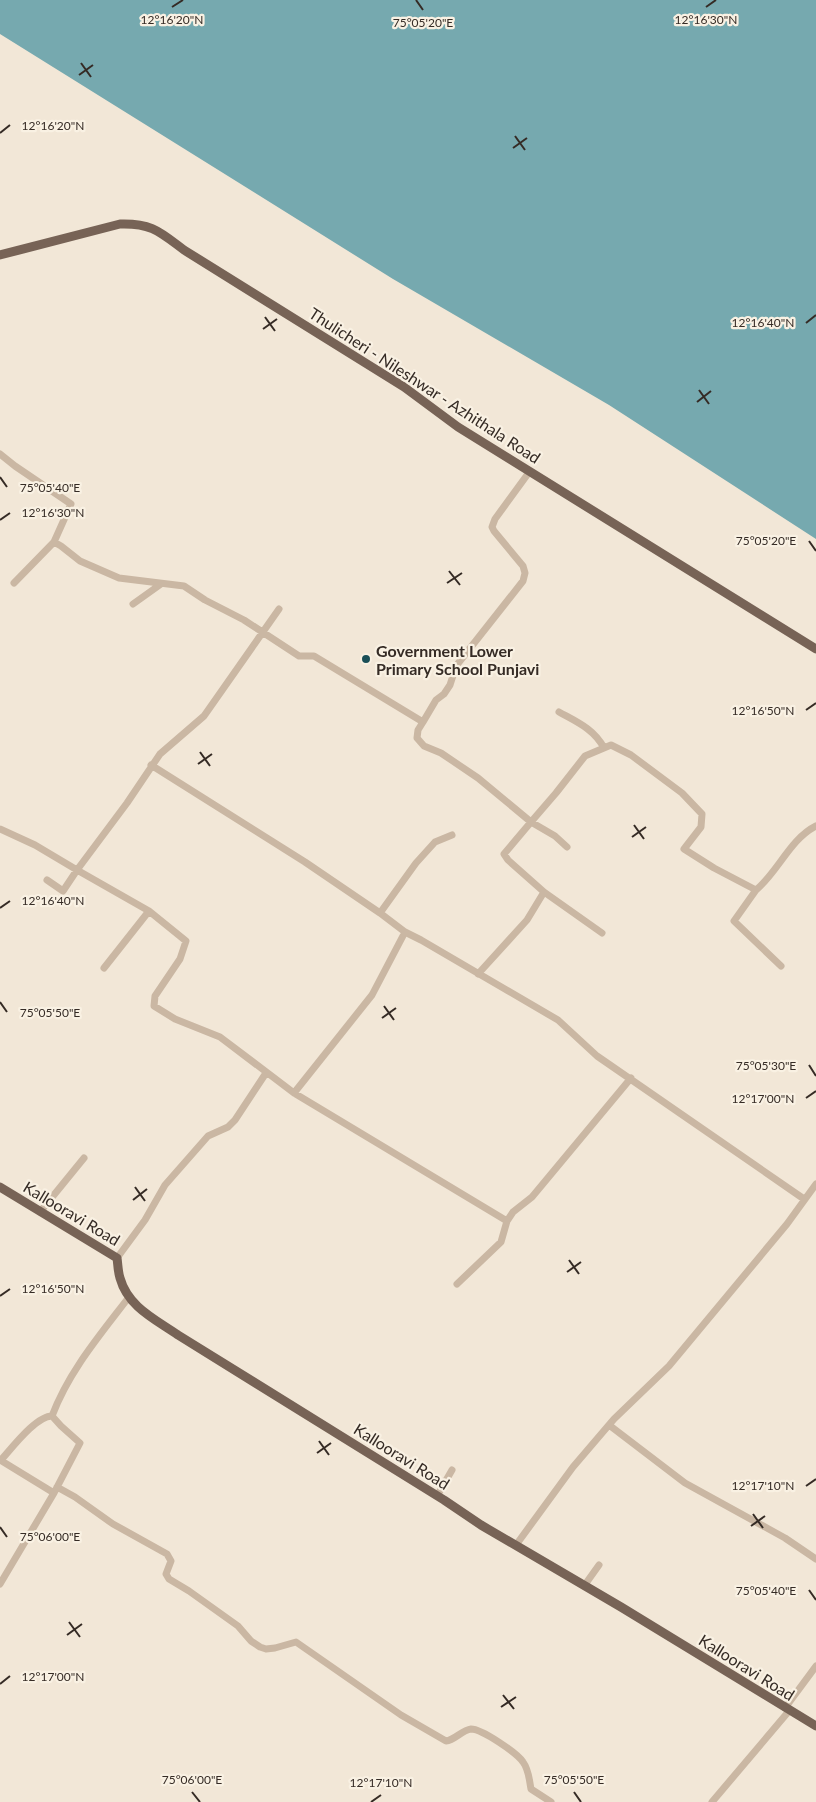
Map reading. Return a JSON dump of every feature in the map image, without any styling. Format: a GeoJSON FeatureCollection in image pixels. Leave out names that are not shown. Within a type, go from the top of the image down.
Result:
{"type":"FeatureCollection","features":[{"type":"Feature","properties":{"kind":"main road","name":"Thulicheri - Nileshwar - Azhithala Road"},"geometry":{"type":"LineString","coordinates":[[0,255],[120,224],[137,223],[153,228],[184,250],[404,387],[458,427],[816,649]]}},
{"type":"Feature","properties":{"kind":"main road","name":"Kallooravi Road"},"geometry":{"type":"LineString","coordinates":[[0,1187],[118,1258],[120,1278],[128,1297],[138,1308],[178,1335],[481,1525],[816,1726]]}},
{"type":"Feature","properties":{"kind":"street"},"geometry":{"type":"LineString","coordinates":[[0,454],[71,504],[54,542],[14,584]]}},
{"type":"Feature","properties":{"kind":"street"},"geometry":{"type":"LineString","coordinates":[[530,471],[495,519],[492,527],[494,532],[523,566],[523,581],[456,666],[450,686],[436,700],[418,730],[417,738],[424,746],[441,753],[478,778],[531,822],[554,836],[567,848]]}},
{"type":"Feature","properties":{"kind":"street"},"geometry":{"type":"LineString","coordinates":[[54,542],[80,561],[119,578],[184,586],[244,620],[299,656],[314,656],[423,722]]}},
{"type":"Feature","properties":{"kind":"street"},"geometry":{"type":"LineString","coordinates":[[133,604],[161,584]]}},
{"type":"Feature","properties":{"kind":"street"},"geometry":{"type":"LineString","coordinates":[[47,880],[62,891],[127,803],[151,765],[160,754],[204,716],[279,609]]}},
{"type":"Feature","properties":{"kind":"street"},"geometry":{"type":"LineString","coordinates":[[559,712],[587,727],[599,738],[604,748]]}},
{"type":"Feature","properties":{"kind":"street"},"geometry":{"type":"LineString","coordinates":[[602,934],[544,892],[508,860],[504,854],[556,794],[585,756],[612,745],[632,755],[682,794],[702,814],[701,827],[684,849],[714,868],[756,890]]}},
{"type":"Feature","properties":{"kind":"street"},"geometry":{"type":"LineString","coordinates":[[151,765],[305,862],[405,932],[558,1020],[597,1056],[804,1199]]}},
{"type":"Feature","properties":{"kind":"street"},"geometry":{"type":"LineString","coordinates":[[781,966],[734,921],[756,890],[765,882],[802,835],[816,826]]}},
{"type":"Feature","properties":{"kind":"street"},"geometry":{"type":"LineString","coordinates":[[0,829],[35,845],[149,911],[186,941],[180,959],[155,996],[154,1006],[175,1019],[220,1037],[294,1094],[507,1221]]}},
{"type":"Feature","properties":{"kind":"street"},"geometry":{"type":"LineString","coordinates":[[380,913],[416,863],[435,842],[452,835]]}},
{"type":"Feature","properties":{"kind":"street"},"geometry":{"type":"LineString","coordinates":[[478,974],[527,920],[544,892]]}},
{"type":"Feature","properties":{"kind":"street"},"geometry":{"type":"LineString","coordinates":[[104,968],[149,911]]}},
{"type":"Feature","properties":{"kind":"street"},"geometry":{"type":"LineString","coordinates":[[294,1094],[372,995],[405,932]]}},
{"type":"Feature","properties":{"kind":"street"},"geometry":{"type":"LineString","coordinates":[[118,1258],[165,1185],[208,1136],[232,1124],[266,1073]]}},
{"type":"Feature","properties":{"kind":"street"},"geometry":{"type":"LineString","coordinates":[[458,1284],[501,1242],[507,1221],[513,1212],[532,1197],[631,1078]]}},
{"type":"Feature","properties":{"kind":"street"},"geometry":{"type":"LineString","coordinates":[[40,1212],[84,1158]]}},
{"type":"Feature","properties":{"kind":"street"},"geometry":{"type":"LineString","coordinates":[[516,1545],[573,1467],[609,1425],[669,1366],[751,1268],[816,1184]]}},
{"type":"Feature","properties":{"kind":"street"},"geometry":{"type":"LineString","coordinates":[[52,1416],[61,1395],[84,1356],[128,1297]]}},
{"type":"Feature","properties":{"kind":"street"},"geometry":{"type":"LineString","coordinates":[[0,1584],[55,1490],[80,1443],[52,1416],[46,1416],[33,1426],[0,1460],[55,1490],[75,1497],[120,1528],[167,1554],[171,1561],[166,1574],[168,1580],[189,1591],[238,1626],[260,1648],[275,1648],[296,1642],[401,1715],[446,1741],[473,1729],[501,1744],[522,1760],[528,1771],[531,1789],[551,1802]]}},
{"type":"Feature","properties":{"kind":"street"},"geometry":{"type":"LineString","coordinates":[[609,1425],[685,1483],[785,1538],[816,1559]]}},
{"type":"Feature","properties":{"kind":"street"},"geometry":{"type":"LineString","coordinates":[[437,1496],[452,1470]]}},
{"type":"Feature","properties":{"kind":"street"},"geometry":{"type":"LineString","coordinates":[[584,1586],[599,1566]]}},
{"type":"Feature","properties":{"kind":"street"},"geometry":{"type":"LineString","coordinates":[[712,1802],[787,1709],[816,1666]]}},
{"type":"Feature","properties":{"kind":"water"},"geometry":{"type":"Polygon","coordinates":[[[0,0],[816,0],[816,539],[609,405],[393,279],[0,34],[0,0]]]}},
{"type":"Feature","properties":{"kind":"place","name":"Government Lower Primary School Punjavi"},"geometry":{"type":"Point","coordinates":[366,659]}}]}
